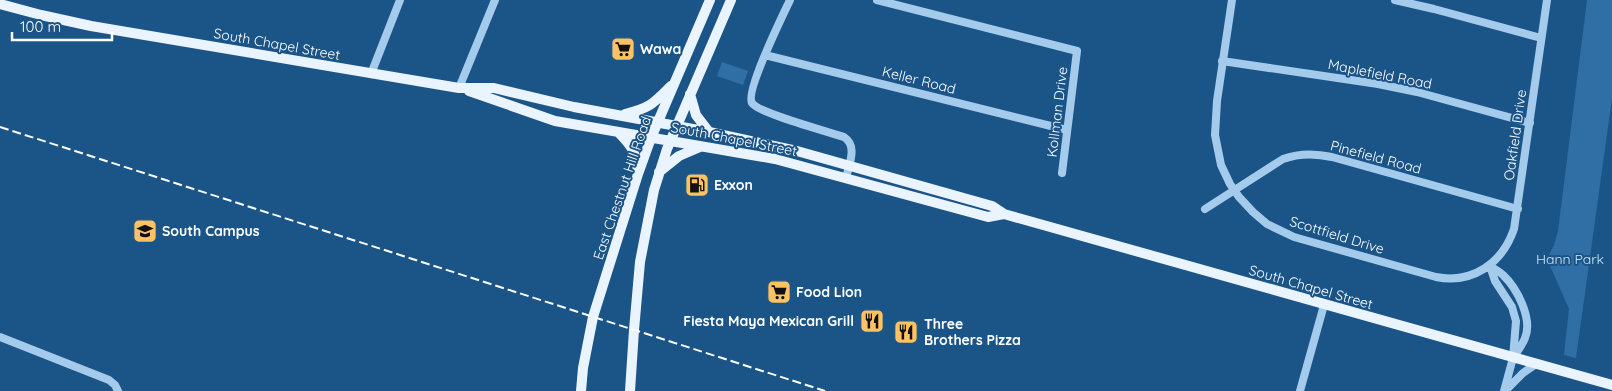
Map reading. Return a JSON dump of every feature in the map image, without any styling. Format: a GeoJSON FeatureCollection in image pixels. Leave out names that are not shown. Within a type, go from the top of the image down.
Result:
{"type":"FeatureCollection","features":[{"type":"Feature","properties":{"kind":"main road","name":"East Chestnut Hill Road"},"geometry":{"type":"LineString","coordinates":[[581,391],[583,368],[594,318],[638,174],[710,0]]}},
{"type":"Feature","properties":{"kind":"main road","name":"East Chestnut Hill Road"},"geometry":{"type":"LineString","coordinates":[[630,391],[640,262],[659,172],[670,141],[731,0]]}},
{"type":"Feature","properties":{"kind":"main road","name":"South Chapel Street"},"geometry":{"type":"LineString","coordinates":[[0,4],[41,16],[91,26],[372,74],[459,88],[494,88],[574,106],[755,141],[849,165],[992,206],[1004,214],[1324,305],[1612,384]]}},
{"type":"Feature","properties":{"kind":"main road"},"geometry":{"type":"LineString","coordinates":[[622,115],[653,104],[676,82]]}},
{"type":"Feature","properties":{"kind":"main road","name":"South Chapel Street"},"geometry":{"type":"LineString","coordinates":[[459,88],[555,121],[775,159],[988,217],[1004,214]]}},
{"type":"Feature","properties":{"kind":"main road"},"geometry":{"type":"LineString","coordinates":[[690,94],[696,114],[709,132]]}},
{"type":"Feature","properties":{"kind":"main road"},"geometry":{"type":"LineString","coordinates":[[618,132],[632,148],[636,157],[638,174]]}},
{"type":"Feature","properties":{"kind":"main road"},"geometry":{"type":"LineString","coordinates":[[659,172],[679,156],[702,146]]}},
{"type":"Feature","properties":{"kind":"street"},"geometry":{"type":"LineString","coordinates":[[372,74],[400,0]]}},
{"type":"Feature","properties":{"kind":"street"},"geometry":{"type":"LineString","coordinates":[[459,88],[495,0]]}},
{"type":"Feature","properties":{"kind":"street"},"geometry":{"type":"LineString","coordinates":[[790,0],[765,55],[751,90],[750,98],[752,104],[764,111],[849,140],[852,148],[846,178]]}},
{"type":"Feature","properties":{"kind":"street","name":"Kollman Drive"},"geometry":{"type":"LineString","coordinates":[[877,0],[1078,51],[1062,174]]}},
{"type":"Feature","properties":{"kind":"street","name":"Scottfield Drive"},"geometry":{"type":"LineString","coordinates":[[1232,0],[1222,61],[1215,135],[1221,165],[1234,190],[1246,205],[1267,224],[1303,240],[1443,278],[1476,274],[1490,266]]}},
{"type":"Feature","properties":{"kind":"street"},"geometry":{"type":"LineString","coordinates":[[1395,0],[1541,38]]}},
{"type":"Feature","properties":{"kind":"street","name":"Oakfield Drive"},"geometry":{"type":"LineString","coordinates":[[1490,266],[1512,237],[1516,222],[1547,0]]}},
{"type":"Feature","properties":{"kind":"street","name":"Keller Road"},"geometry":{"type":"LineString","coordinates":[[765,55],[1067,130]]}},
{"type":"Feature","properties":{"kind":"street","name":"Maplefield Road"},"geometry":{"type":"LineString","coordinates":[[1222,61],[1378,84],[1417,92],[1530,123]]}},
{"type":"Feature","properties":{"kind":"street","name":"Pinefield Road"},"geometry":{"type":"LineString","coordinates":[[1205,209],[1283,159],[1300,154],[1316,154],[1518,209]]}},
{"type":"Feature","properties":{"kind":"street"},"geometry":{"type":"LineString","coordinates":[[1490,266],[1503,275],[1518,295],[1527,324],[1525,338],[1513,358],[1505,391]]}},
{"type":"Feature","properties":{"kind":"street"},"geometry":{"type":"LineString","coordinates":[[1300,391],[1324,305]]}},
{"type":"Feature","properties":{"kind":"street"},"geometry":{"type":"LineString","coordinates":[[0,337],[109,380],[118,391]]}},
{"type":"Feature","properties":{"kind":"street"},"geometry":{"type":"LineString","coordinates":[[1505,391],[1523,373],[1536,364]]}},
{"type":"Feature","properties":{"kind":"green space","name":"Hann Park"},"geometry":{"type":"Polygon","coordinates":[[[1587,0],[1612,0],[1612,98],[1576,358],[1564,355],[1569,309],[1547,259],[1558,231],[1587,0]]]}},
{"type":"Feature","properties":{"kind":"green space"},"geometry":{"type":"Polygon","coordinates":[[[722,62],[748,71],[743,85],[717,76],[722,62]]]}},
{"type":"Feature","properties":{"kind":"railway"},"geometry":{"type":"LineString","coordinates":[[0,127],[825,391]]}},
{"type":"Feature","properties":{"kind":"place","name":"Wawa"},"geometry":{"type":"Point","coordinates":[623,49]}},
{"type":"Feature","properties":{"kind":"place","name":"Exxon"},"geometry":{"type":"Point","coordinates":[697,185]}},
{"type":"Feature","properties":{"kind":"place","name":"South Campus"},"geometry":{"type":"Point","coordinates":[145,231]}},
{"type":"Feature","properties":{"kind":"place","name":"Food Lion"},"geometry":{"type":"Point","coordinates":[779,292]}},
{"type":"Feature","properties":{"kind":"place","name":"Fiesta Maya Mexican Grill"},"geometry":{"type":"Point","coordinates":[872,321]}},
{"type":"Feature","properties":{"kind":"place","name":"Three Brothers Pizza"},"geometry":{"type":"Point","coordinates":[906,332]}}]}
